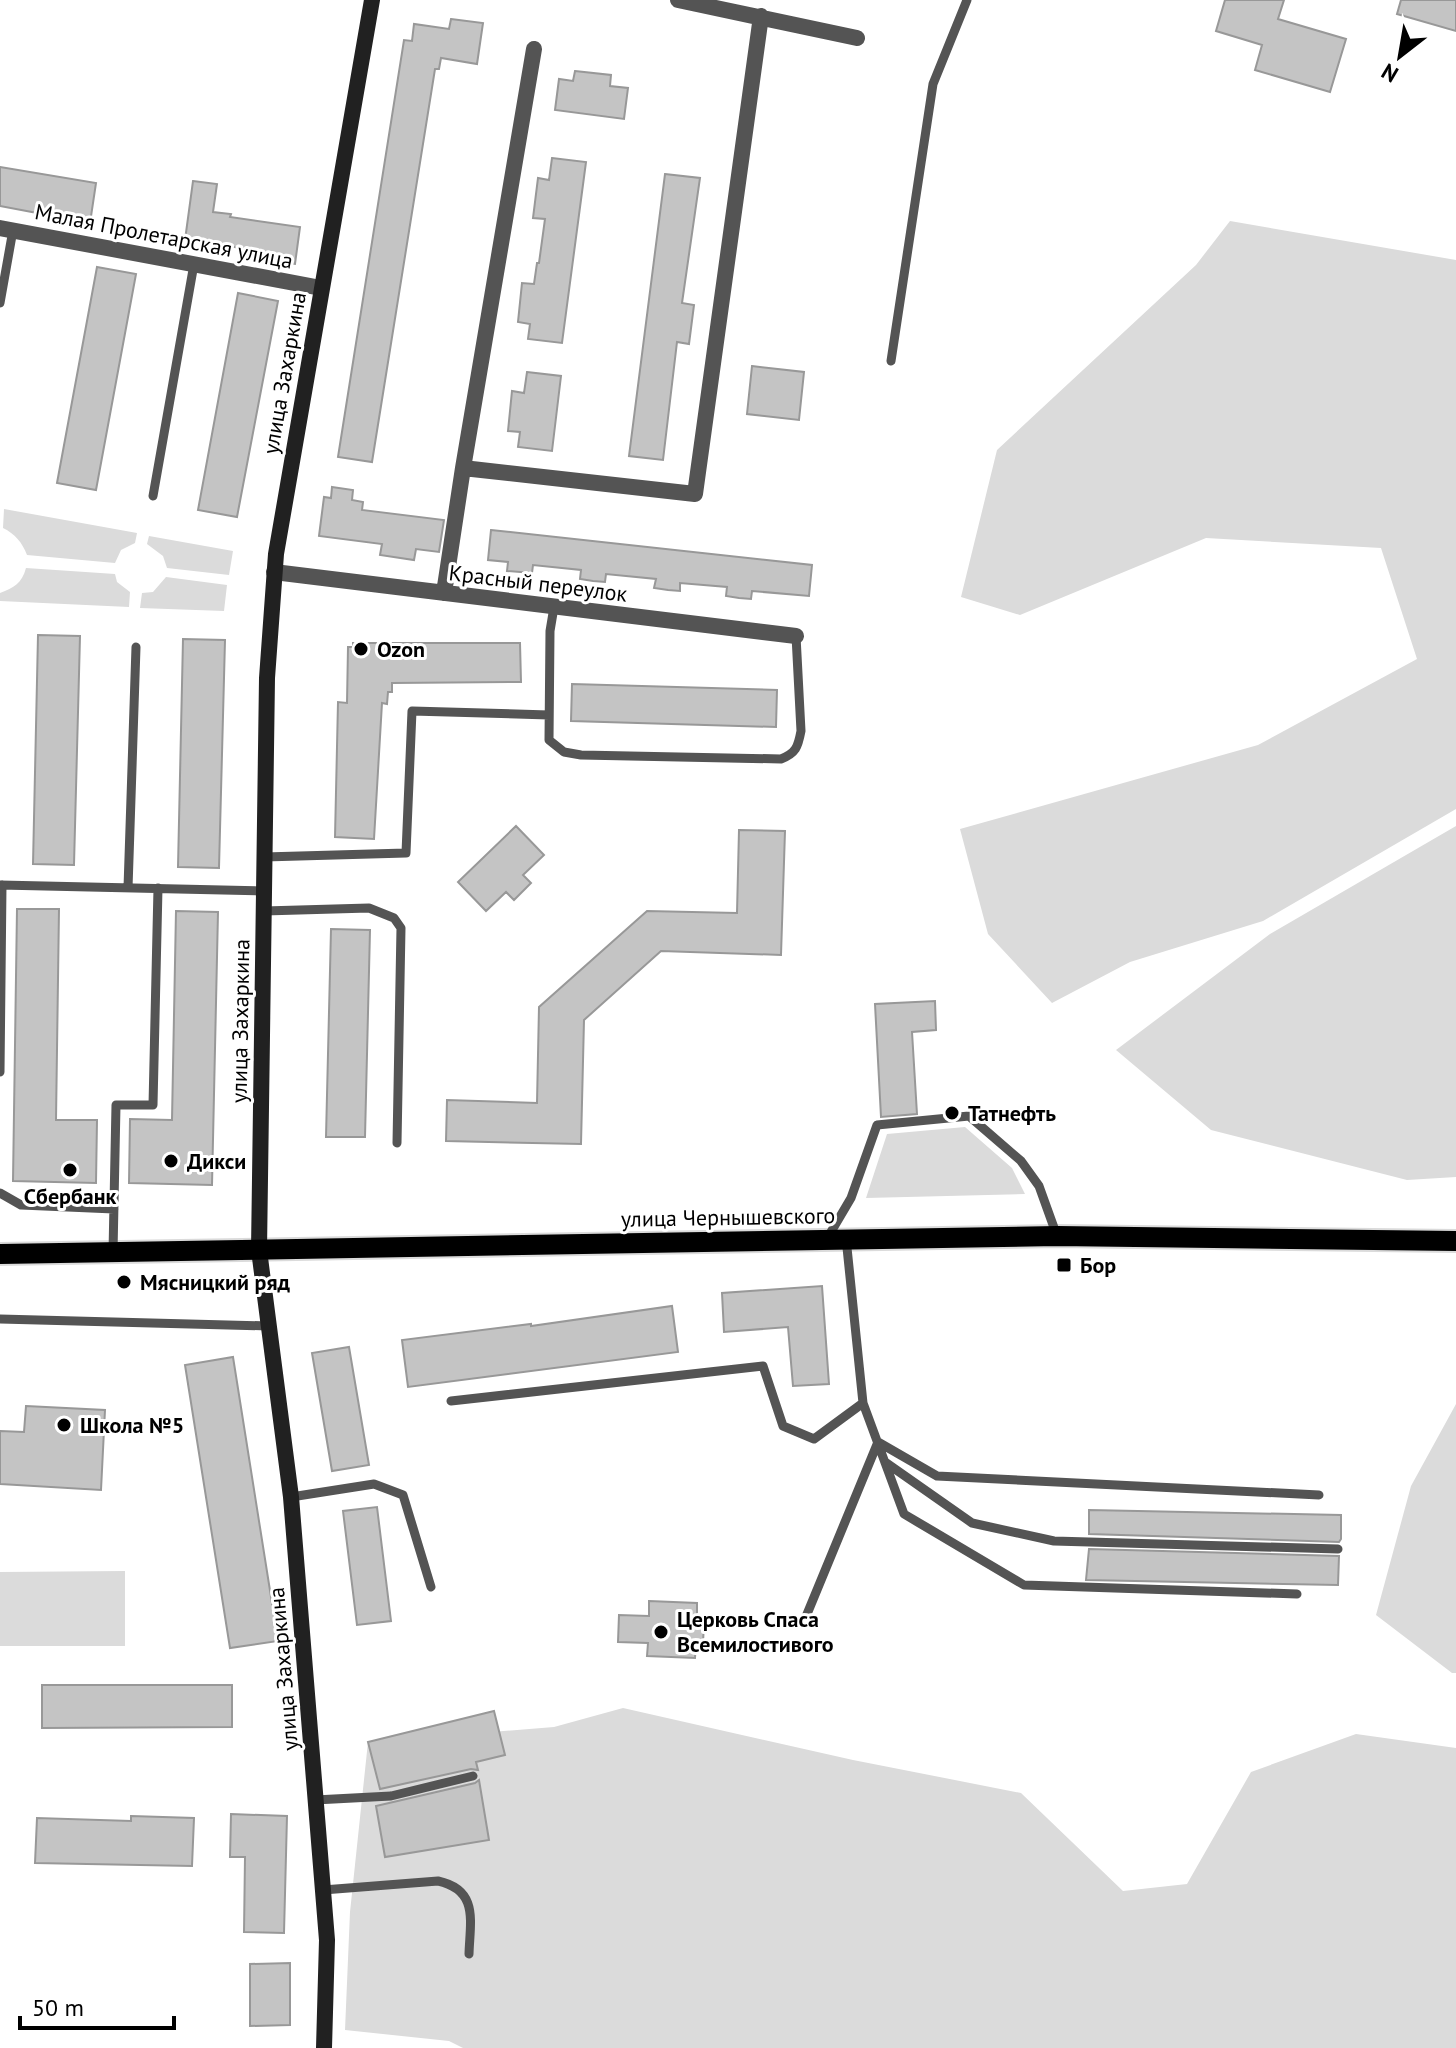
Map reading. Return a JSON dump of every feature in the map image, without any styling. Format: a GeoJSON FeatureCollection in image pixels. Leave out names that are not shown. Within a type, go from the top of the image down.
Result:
{"type":"FeatureCollection","features":[{"type":"Feature","properties":{"kind":"main road","name":"улица Чернышевского"},"geometry":{"type":"LineString","coordinates":[[0,1254],[1057,1236],[1456,1241]]}},
{"type":"Feature","properties":{"kind":"street","name":"улица Захаркина"},"geometry":{"type":"LineString","coordinates":[[324,2048],[327,1940],[291,1497],[259,1250],[267,678],[274,572],[372,0]]}},
{"type":"Feature","properties":{"kind":"street"},"geometry":{"type":"LineString","coordinates":[[678,0],[857,38]]}},
{"type":"Feature","properties":{"kind":"street"},"geometry":{"type":"LineString","coordinates":[[463,468],[695,494],[761,16]]}},
{"type":"Feature","properties":{"kind":"street"},"geometry":{"type":"LineString","coordinates":[[444,593],[534,49]]}},
{"type":"Feature","properties":{"kind":"street","name":"Малая Пролетарская улица"},"geometry":{"type":"LineString","coordinates":[[6,229],[321,288]]}},
{"type":"Feature","properties":{"kind":"street","name":"Красный переулок"},"geometry":{"type":"LineString","coordinates":[[274,572],[796,636]]}},
{"type":"Feature","properties":{"kind":"lane"},"geometry":{"type":"LineString","coordinates":[[891,361],[933,84],[967,0]]}},
{"type":"Feature","properties":{"kind":"lane"},"geometry":{"type":"LineString","coordinates":[[0,303],[6,229]]}},
{"type":"Feature","properties":{"kind":"lane"},"geometry":{"type":"LineString","coordinates":[[153,496],[194,264]]}},
{"type":"Feature","properties":{"kind":"lane"},"geometry":{"type":"LineString","coordinates":[[554,607],[550,631],[549,740],[573,754],[781,759],[792,754],[798,747],[801,731],[796,636]]}},
{"type":"Feature","properties":{"kind":"lane"},"geometry":{"type":"LineString","coordinates":[[128,888],[136,647]]}},
{"type":"Feature","properties":{"kind":"lane"},"geometry":{"type":"LineString","coordinates":[[264,857],[406,853],[412,711],[549,715]]}},
{"type":"Feature","properties":{"kind":"lane"},"geometry":{"type":"LineString","coordinates":[[0,1072],[1,885],[264,891]]}},
{"type":"Feature","properties":{"kind":"lane"},"geometry":{"type":"LineString","coordinates":[[113,1252],[116,1105],[153,1105],[158,888]]}},
{"type":"Feature","properties":{"kind":"lane"},"geometry":{"type":"LineString","coordinates":[[264,911],[369,908],[394,918],[401,928],[397,1143]]}},
{"type":"Feature","properties":{"kind":"lane"},"geometry":{"type":"LineString","coordinates":[[1057,1236],[1039,1186],[1021,1161],[969,1116],[877,1125],[836,1238],[863,1403],[904,1514],[1024,1585],[1297,1594]]}},
{"type":"Feature","properties":{"kind":"lane"},"geometry":{"type":"LineString","coordinates":[[0,1193],[21,1205],[114,1209]]}},
{"type":"Feature","properties":{"kind":"lane"},"geometry":{"type":"LineString","coordinates":[[0,1319],[269,1326]]}},
{"type":"Feature","properties":{"kind":"lane"},"geometry":{"type":"LineString","coordinates":[[451,1401],[763,1366],[783,1426],[814,1439],[863,1403]]}},
{"type":"Feature","properties":{"kind":"lane"},"geometry":{"type":"LineString","coordinates":[[878,1442],[937,1476],[1319,1495]]}},
{"type":"Feature","properties":{"kind":"lane"},"geometry":{"type":"LineString","coordinates":[[805,1619],[878,1442]]}},
{"type":"Feature","properties":{"kind":"lane"},"geometry":{"type":"LineString","coordinates":[[885,1462],[972,1523],[1054,1541],[1338,1549]]}},
{"type":"Feature","properties":{"kind":"lane"},"geometry":{"type":"LineString","coordinates":[[291,1497],[374,1484],[403,1495],[431,1587]]}},
{"type":"Feature","properties":{"kind":"lane"},"geometry":{"type":"LineString","coordinates":[[315,1800],[391,1796],[473,1776]]}},
{"type":"Feature","properties":{"kind":"lane"},"geometry":{"type":"LineString","coordinates":[[323,1890],[438,1881],[459,1888],[468,1900],[469,1954]]}},
{"type":"Feature","properties":{"kind":"shaded area"},"geometry":{"type":"Polygon","coordinates":[[[1230,221],[1456,260],[1456,809],[1263,921],[1130,962],[1052,1003],[988,934],[960,829],[1258,745],[1417,659],[1381,548],[1206,538],[1020,615],[961,597],[997,450],[1196,265],[1230,221]]]}},
{"type":"Feature","properties":{"kind":"shaded area"},"geometry":{"type":"Polygon","coordinates":[[[4,509],[137,533],[135,543],[121,550],[115,563],[27,555],[18,539],[3,528],[4,509]]]}},
{"type":"Feature","properties":{"kind":"shaded area"},"geometry":{"type":"Polygon","coordinates":[[[149,536],[233,551],[229,575],[167,568],[163,556],[147,544],[149,536]]]}},
{"type":"Feature","properties":{"kind":"shaded area"},"geometry":{"type":"Polygon","coordinates":[[[26,568],[115,574],[117,582],[130,592],[129,607],[0,601],[0,593],[17,584],[26,568]]]}},
{"type":"Feature","properties":{"kind":"shaded area"},"geometry":{"type":"Polygon","coordinates":[[[166,577],[227,585],[224,611],[140,608],[142,593],[153,592],[166,577]]]}},
{"type":"Feature","properties":{"kind":"shaded area"},"geometry":{"type":"Polygon","coordinates":[[[1456,826],[1456,1177],[1407,1180],[1211,1130],[1116,1050],[1270,934],[1456,826]]]}},
{"type":"Feature","properties":{"kind":"shaded area"},"geometry":{"type":"Polygon","coordinates":[[[965,1127],[1012,1168],[1025,1194],[866,1198],[887,1134],[965,1127]]]}},
{"type":"Feature","properties":{"kind":"shaded area"},"geometry":{"type":"Polygon","coordinates":[[[1456,1404],[1456,1673],[1452,1673],[1376,1615],[1411,1486],[1456,1404]]]}},
{"type":"Feature","properties":{"kind":"shaded area"},"geometry":{"type":"Polygon","coordinates":[[[125,1571],[125,1646],[0,1646],[0,1572],[125,1571]]]}},
{"type":"Feature","properties":{"kind":"shaded area"},"geometry":{"type":"Polygon","coordinates":[[[623,1708],[853,1760],[1021,1793],[1123,1891],[1187,1884],[1251,1772],[1356,1734],[1456,1748],[1456,2048],[463,2048],[449,2041],[345,2030],[350,1912],[368,1742],[554,1727],[623,1708]]]}},
{"type":"Feature","properties":{"kind":"building"},"geometry":{"type":"Polygon","coordinates":[[[1225,0],[1284,0],[1278,19],[1346,39],[1330,92],[1255,70],[1262,45],[1216,31],[1225,0]]]}},
{"type":"Feature","properties":{"kind":"building"},"geometry":{"type":"Polygon","coordinates":[[[1401,0],[1456,0],[1456,31],[1397,14],[1401,0]]]}},
{"type":"Feature","properties":{"kind":"building"},"geometry":{"type":"Polygon","coordinates":[[[451,19],[483,23],[477,64],[441,58],[439,69],[435,69],[372,462],[338,457],[404,40],[412,41],[414,24],[449,29],[451,19]]]}},
{"type":"Feature","properties":{"kind":"building"},"geometry":{"type":"Polygon","coordinates":[[[575,71],[611,75],[610,86],[628,88],[624,119],[555,110],[559,79],[573,81],[575,71]]]}},
{"type":"Feature","properties":{"kind":"building"},"geometry":{"type":"Polygon","coordinates":[[[552,158],[586,162],[562,343],[528,339],[530,324],[518,322],[522,283],[534,284],[539,263],[545,219],[533,218],[538,178],[549,180],[552,158]]]}},
{"type":"Feature","properties":{"kind":"building"},"geometry":{"type":"Polygon","coordinates":[[[0,167],[96,183],[90,223],[0,206],[0,167]]]}},
{"type":"Feature","properties":{"kind":"building"},"geometry":{"type":"Polygon","coordinates":[[[665,174],[700,178],[682,303],[694,305],[689,344],[677,342],[663,460],[629,456],[665,174]]]}},
{"type":"Feature","properties":{"kind":"building"},"geometry":{"type":"Polygon","coordinates":[[[193,181],[217,184],[213,212],[300,227],[295,264],[254,259],[255,250],[185,240],[193,181]]]}},
{"type":"Feature","properties":{"kind":"building"},"geometry":{"type":"Polygon","coordinates":[[[97,267],[136,274],[96,490],[57,483],[97,267]]]}},
{"type":"Feature","properties":{"kind":"building"},"geometry":{"type":"Polygon","coordinates":[[[238,293],[278,301],[237,517],[198,510],[238,293]]]}},
{"type":"Feature","properties":{"kind":"building"},"geometry":{"type":"Polygon","coordinates":[[[752,366],[804,372],[799,420],[747,414],[752,366]]]}},
{"type":"Feature","properties":{"kind":"building"},"geometry":{"type":"Polygon","coordinates":[[[527,372],[561,376],[552,451],[518,447],[520,432],[508,431],[512,391],[524,393],[527,372]]]}},
{"type":"Feature","properties":{"kind":"building"},"geometry":{"type":"Polygon","coordinates":[[[332,487],[353,490],[352,500],[363,502],[362,510],[444,520],[439,552],[416,549],[414,560],[380,555],[382,544],[319,536],[324,497],[331,498],[332,487]]]}},
{"type":"Feature","properties":{"kind":"building"},"geometry":{"type":"Polygon","coordinates":[[[491,530],[812,565],[809,596],[752,591],[751,599],[739,598],[726,596],[727,587],[680,583],[680,591],[668,590],[654,588],[656,579],[606,574],[605,582],[593,581],[580,579],[581,570],[533,565],[532,573],[507,571],[508,562],[488,560],[491,530]]]}},
{"type":"Feature","properties":{"kind":"building"},"geometry":{"type":"Polygon","coordinates":[[[38,635],[80,636],[74,865],[33,864],[38,635]]]}},
{"type":"Feature","properties":{"kind":"building"},"geometry":{"type":"Polygon","coordinates":[[[183,639],[225,640],[219,868],[178,867],[183,639]]]}},
{"type":"Feature","properties":{"kind":"building"},"geometry":{"type":"Polygon","coordinates":[[[353,643],[520,643],[521,682],[392,683],[387,704],[382,703],[374,839],[335,837],[338,702],[347,703],[348,647],[353,647],[353,643]]]}},
{"type":"Feature","properties":{"kind":"building"},"geometry":{"type":"Polygon","coordinates":[[[572,684],[777,690],[776,727],[571,721],[572,684]]]}},
{"type":"Feature","properties":{"kind":"building"},"geometry":{"type":"Polygon","coordinates":[[[516,826],[544,855],[523,875],[531,883],[514,900],[506,892],[486,911],[458,882],[516,826]]]}},
{"type":"Feature","properties":{"kind":"building"},"geometry":{"type":"Polygon","coordinates":[[[739,830],[785,831],[781,955],[661,951],[584,1020],[581,1144],[446,1141],[447,1100],[537,1103],[539,1007],[647,911],[737,913],[739,830]]]}},
{"type":"Feature","properties":{"kind":"building"},"geometry":{"type":"Polygon","coordinates":[[[17,909],[59,909],[56,1120],[97,1120],[96,1183],[13,1181],[17,909]]]}},
{"type":"Feature","properties":{"kind":"building"},"geometry":{"type":"Polygon","coordinates":[[[176,911],[218,912],[212,1185],[129,1183],[130,1119],[172,1120],[176,911]]]}},
{"type":"Feature","properties":{"kind":"building"},"geometry":{"type":"Polygon","coordinates":[[[331,929],[370,930],[365,1137],[326,1137],[331,929]]]}},
{"type":"Feature","properties":{"kind":"building"},"geometry":{"type":"Polygon","coordinates":[[[935,1001],[936,1030],[912,1032],[917,1114],[881,1117],[875,1004],[935,1001]]]}},
{"type":"Feature","properties":{"kind":"building"},"geometry":{"type":"Polygon","coordinates":[[[822,1286],[829,1384],[793,1386],[788,1327],[724,1332],[722,1293],[822,1286]]]}},
{"type":"Feature","properties":{"kind":"building"},"geometry":{"type":"Polygon","coordinates":[[[672,1306],[678,1352],[408,1387],[402,1340],[672,1306]]]}},
{"type":"Feature","properties":{"kind":"building"},"geometry":{"type":"Polygon","coordinates":[[[349,1347],[369,1465],[332,1471],[312,1353],[349,1347]]]}},
{"type":"Feature","properties":{"kind":"building"},"geometry":{"type":"Polygon","coordinates":[[[233,1357],[278,1641],[230,1648],[185,1365],[233,1357]]]}},
{"type":"Feature","properties":{"kind":"building"},"geometry":{"type":"Polygon","coordinates":[[[26,1406],[105,1410],[101,1490],[0,1484],[0,1431],[24,1432],[26,1406]]]}},
{"type":"Feature","properties":{"kind":"building"},"geometry":{"type":"Polygon","coordinates":[[[377,1507],[391,1621],[357,1625],[343,1511],[377,1507]]]}},
{"type":"Feature","properties":{"kind":"building"},"geometry":{"type":"Polygon","coordinates":[[[1089,1510],[1341,1515],[1341,1539],[1339,1542],[1089,1534],[1089,1510]]]}},
{"type":"Feature","properties":{"kind":"building"},"geometry":{"type":"Polygon","coordinates":[[[1089,1549],[1339,1556],[1338,1585],[1086,1580],[1089,1549]]]}},
{"type":"Feature","properties":{"kind":"building","name":"Церковь Спаса Всемилостивого"},"geometry":{"type":"Polygon","coordinates":[[[649,1601],[697,1603],[697,1621],[704,1621],[703,1644],[696,1644],[695,1658],[647,1656],[648,1643],[618,1642],[619,1615],[649,1616],[649,1601]]]}},
{"type":"Feature","properties":{"kind":"building"},"geometry":{"type":"Polygon","coordinates":[[[42,1685],[232,1685],[232,1727],[42,1728],[42,1685]]]}},
{"type":"Feature","properties":{"kind":"building"},"geometry":{"type":"Polygon","coordinates":[[[494,1711],[505,1755],[476,1762],[478,1770],[380,1789],[368,1742],[494,1711]]]}},
{"type":"Feature","properties":{"kind":"building"},"geometry":{"type":"Polygon","coordinates":[[[479,1780],[489,1840],[385,1857],[376,1806],[479,1780]]]}},
{"type":"Feature","properties":{"kind":"building"},"geometry":{"type":"Polygon","coordinates":[[[231,1814],[287,1816],[284,1933],[244,1932],[245,1857],[230,1857],[231,1814]]]}},
{"type":"Feature","properties":{"kind":"building"},"geometry":{"type":"Polygon","coordinates":[[[131,1816],[194,1818],[192,1866],[35,1863],[37,1818],[131,1821],[131,1816]]]}},
{"type":"Feature","properties":{"kind":"building"},"geometry":{"type":"Polygon","coordinates":[[[290,1963],[290,2025],[250,2026],[250,1964],[290,1963]]]}},
{"type":"Feature","properties":{"kind":"place","name":"Ozon"},"geometry":{"type":"Point","coordinates":[361,649]}},
{"type":"Feature","properties":{"kind":"place","name":"Татнефть"},"geometry":{"type":"Point","coordinates":[952,1113]}},
{"type":"Feature","properties":{"kind":"place","name":"Дикси"},"geometry":{"type":"Point","coordinates":[171,1161]}},
{"type":"Feature","properties":{"kind":"place","name":"Сбербанк"},"geometry":{"type":"Point","coordinates":[70,1170]}},
{"type":"Feature","properties":{"kind":"place","name":"Бор"},"geometry":{"type":"Point","coordinates":[1064,1265]}},
{"type":"Feature","properties":{"kind":"place","name":"Мясницкий ряд"},"geometry":{"type":"Point","coordinates":[124,1282]}},
{"type":"Feature","properties":{"kind":"place","name":"Школа №5"},"geometry":{"type":"Point","coordinates":[64,1425]}},
{"type":"Feature","properties":{"kind":"place","name":"Церковь Спаса Всемилостивого"},"geometry":{"type":"Point","coordinates":[661,1632]}}]}
